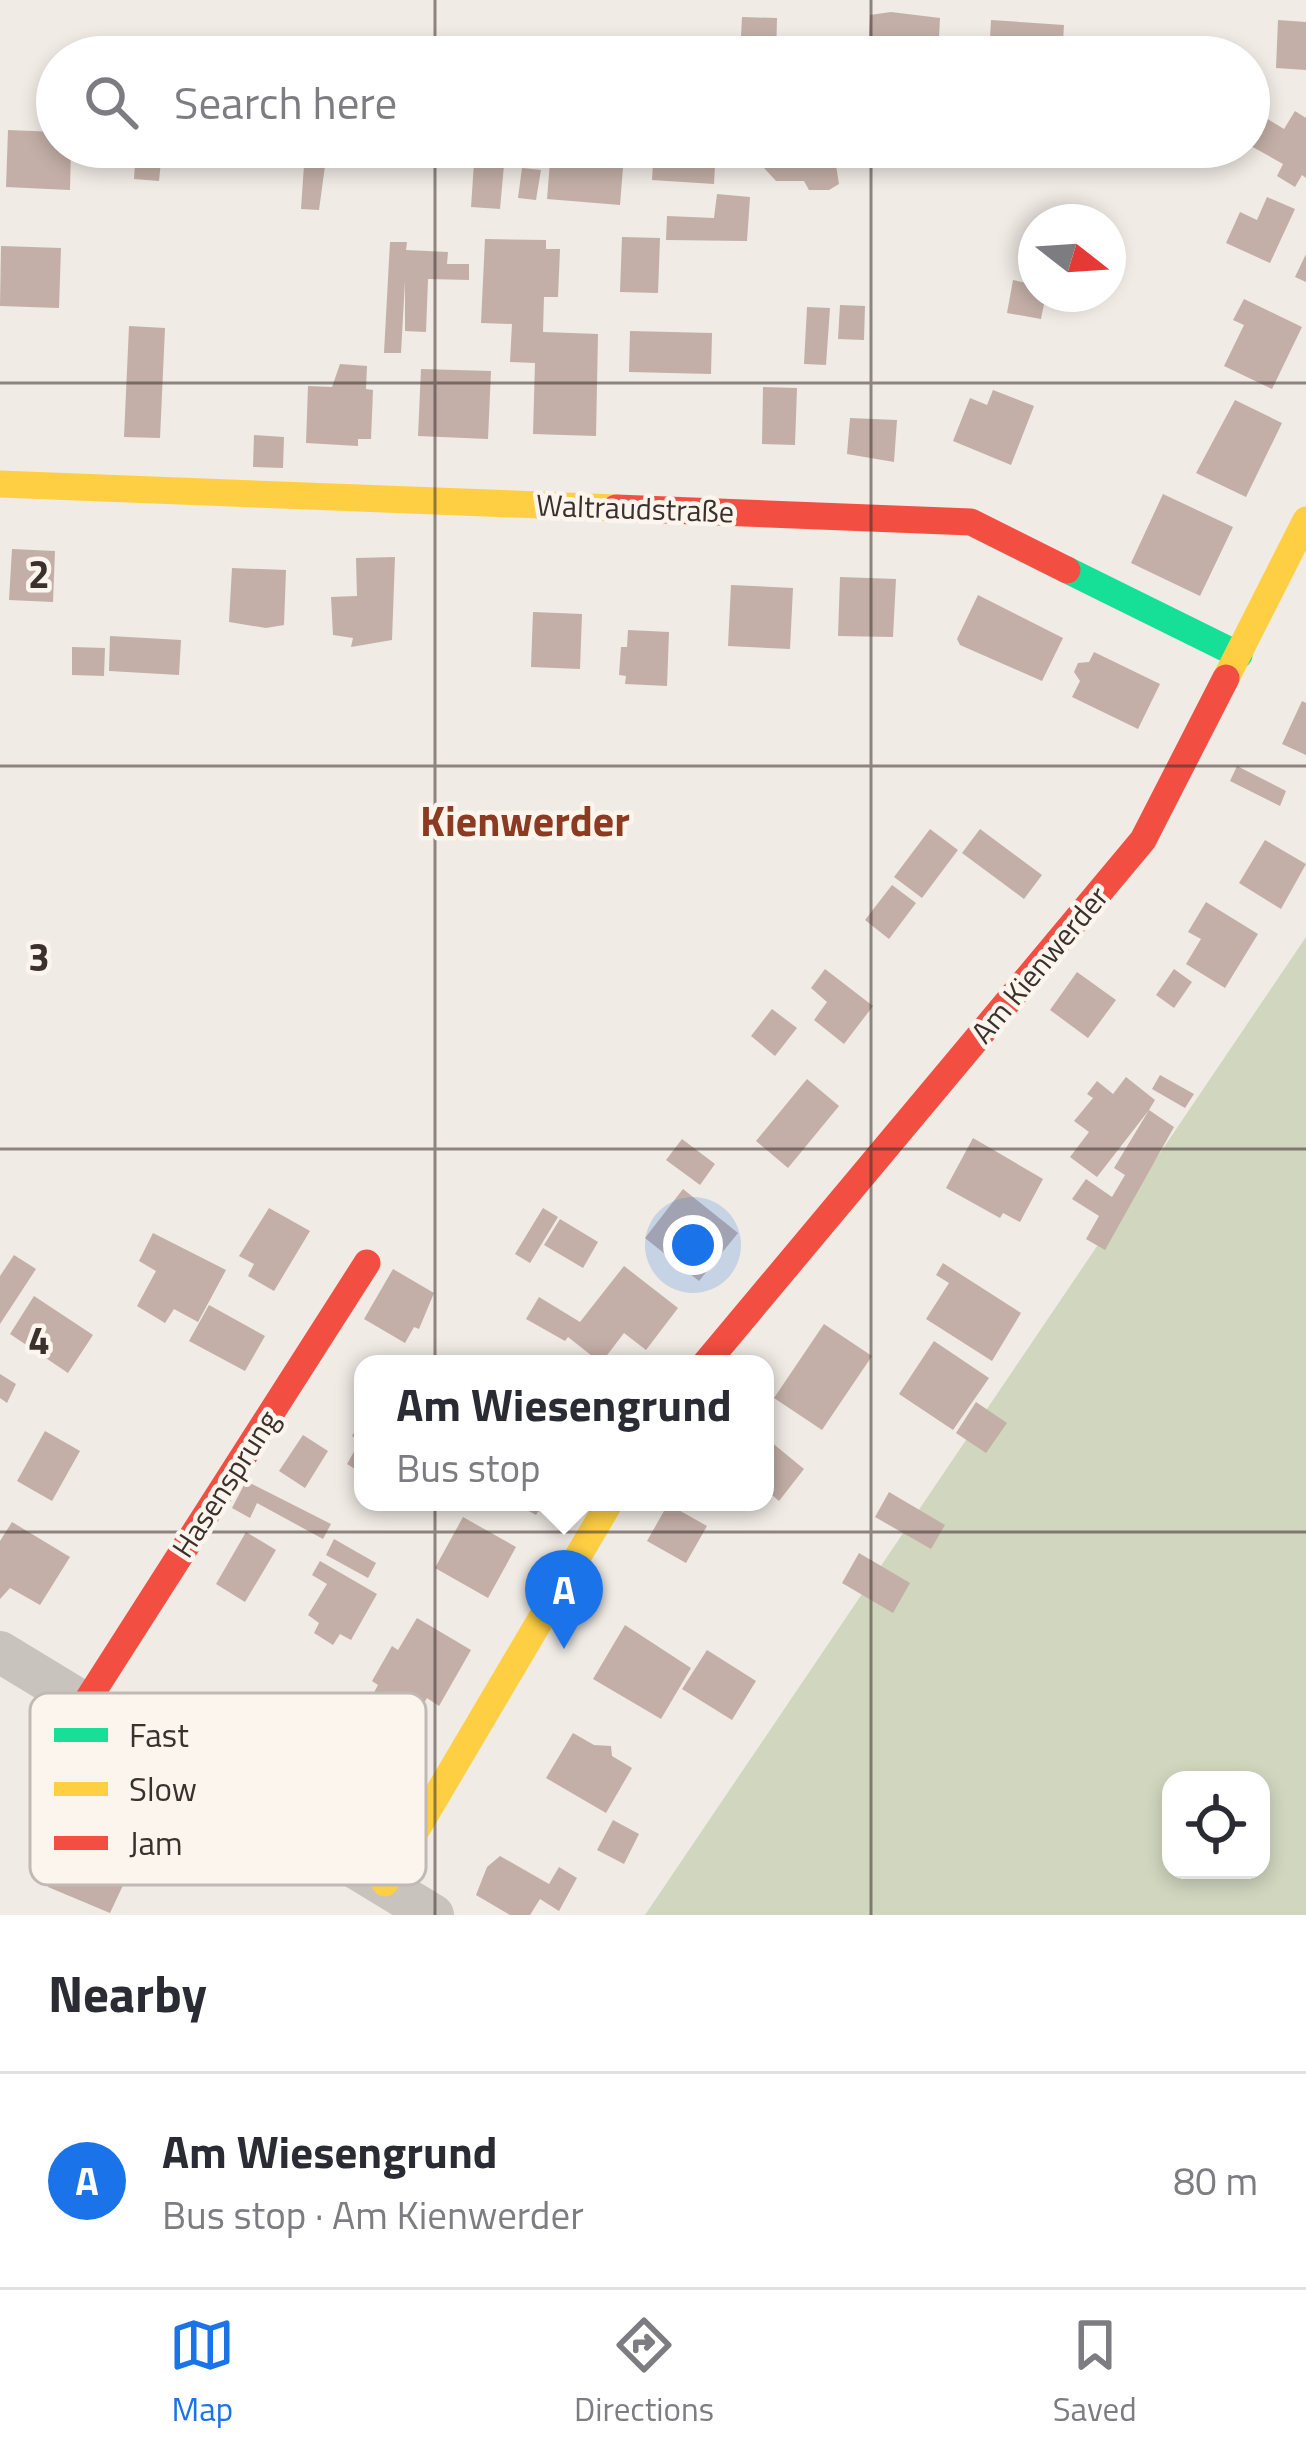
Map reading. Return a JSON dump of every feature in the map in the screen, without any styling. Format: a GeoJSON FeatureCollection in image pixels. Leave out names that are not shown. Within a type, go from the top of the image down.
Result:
{"type":"FeatureCollection","features":[{"type":"Feature","properties":{"kind":"street","name":"Waltraudstraße"},"geometry":{"type":"LineString","coordinates":[[0,484],[971,522],[1239,655]]}},
{"type":"Feature","properties":{"kind":"street","name":"Am Kienwerder"},"geometry":{"type":"LineString","coordinates":[[713,1355],[1143,840],[1306,520]]}},
{"type":"Feature","properties":{"kind":"street","name":"Hasensprung"},"geometry":{"type":"LineString","coordinates":[[92,1693],[367,1263]]}},
{"type":"Feature","properties":{"kind":"street"},"geometry":{"type":"LineString","coordinates":[[426,1814],[605,1511]]}},
{"type":"Feature","properties":{"kind":"street"},"geometry":{"type":"LineString","coordinates":[[0,1652],[67,1693]]}},
{"type":"Feature","properties":{"kind":"street"},"geometry":{"type":"LineString","coordinates":[[388,1885],[433,1915]]}},
{"type":"Feature","properties":{"kind":"green space"},"geometry":{"type":"Polygon","coordinates":[[[1306,937],[1306,1915],[645,1915],[1306,937]]]}},
{"type":"Feature","properties":{"kind":"building"},"geometry":{"type":"Polygon","coordinates":[[[891,12],[940,18],[939,36],[869,36],[870,15],[891,12]]]}},
{"type":"Feature","properties":{"kind":"building"},"geometry":{"type":"Polygon","coordinates":[[[742,17],[777,18],[777,36],[741,36],[742,17]]]}},
{"type":"Feature","properties":{"kind":"building"},"geometry":{"type":"Polygon","coordinates":[[[991,20],[1064,25],[1063,36],[990,36],[991,20]]]}},
{"type":"Feature","properties":{"kind":"building"},"geometry":{"type":"Polygon","coordinates":[[[1278,20],[1306,22],[1306,70],[1276,68],[1278,20]]]}},
{"type":"Feature","properties":{"kind":"building"},"geometry":{"type":"Polygon","coordinates":[[[1295,111],[1306,118],[1306,178],[1302,175],[1295,187],[1277,176],[1283,164],[1270,157],[1270,120],[1284,129],[1295,111]]]}},
{"type":"Feature","properties":{"kind":"building"},"geometry":{"type":"Polygon","coordinates":[[[8,130],[36,131],[36,168],[71,168],[70,190],[6,187],[8,130]]]}},
{"type":"Feature","properties":{"kind":"building"},"geometry":{"type":"Polygon","coordinates":[[[135,168],[160,168],[159,181],[134,179],[135,168]]]}},
{"type":"Feature","properties":{"kind":"building"},"geometry":{"type":"Polygon","coordinates":[[[304,168],[325,168],[319,210],[301,209],[304,168]]]}},
{"type":"Feature","properties":{"kind":"building"},"geometry":{"type":"Polygon","coordinates":[[[474,168],[504,168],[500,209],[471,207],[474,168]]]}},
{"type":"Feature","properties":{"kind":"building"},"geometry":{"type":"Polygon","coordinates":[[[522,168],[541,170],[536,200],[518,198],[522,168]]]}},
{"type":"Feature","properties":{"kind":"building"},"geometry":{"type":"Polygon","coordinates":[[[549,168],[623,168],[620,205],[547,199],[549,168]]]}},
{"type":"Feature","properties":{"kind":"building"},"geometry":{"type":"Polygon","coordinates":[[[653,168],[715,168],[714,184],[652,180],[653,168]]]}},
{"type":"Feature","properties":{"kind":"building"},"geometry":{"type":"Polygon","coordinates":[[[764,168],[836,168],[839,184],[829,190],[809,190],[804,181],[776,181],[764,168]]]}},
{"type":"Feature","properties":{"kind":"building"},"geometry":{"type":"Polygon","coordinates":[[[717,194],[750,197],[747,241],[666,240],[667,216],[714,218],[717,194]]]}},
{"type":"Feature","properties":{"kind":"building"},"geometry":{"type":"Polygon","coordinates":[[[1267,197],[1295,209],[1270,263],[1226,243],[1240,212],[1257,220],[1267,197]]]}},
{"type":"Feature","properties":{"kind":"building"},"geometry":{"type":"Polygon","coordinates":[[[622,237],[660,238],[658,293],[620,292],[622,237]]]}},
{"type":"Feature","properties":{"kind":"building"},"geometry":{"type":"Polygon","coordinates":[[[485,239],[546,240],[546,249],[560,249],[558,297],[544,297],[543,332],[598,334],[596,436],[533,434],[535,363],[510,362],[512,324],[481,323],[485,239]]]}},
{"type":"Feature","properties":{"kind":"building"},"geometry":{"type":"Polygon","coordinates":[[[390,242],[407,242],[406,250],[448,252],[447,264],[469,264],[469,280],[428,279],[426,332],[405,331],[405,281],[401,353],[384,353],[390,242]]]}},
{"type":"Feature","properties":{"kind":"building"},"geometry":{"type":"Polygon","coordinates":[[[1,246],[61,248],[59,308],[0,306],[1,246]]]}},
{"type":"Feature","properties":{"kind":"building"},"geometry":{"type":"Polygon","coordinates":[[[1306,254],[1306,282],[1295,277],[1306,254]]]}},
{"type":"Feature","properties":{"kind":"building"},"geometry":{"type":"Polygon","coordinates":[[[1013,280],[1018,281],[1018,312],[1042,312],[1041,319],[1007,313],[1013,280]]]}},
{"type":"Feature","properties":{"kind":"building"},"geometry":{"type":"Polygon","coordinates":[[[1244,299],[1302,327],[1272,389],[1224,366],[1244,325],[1233,320],[1244,299]]]}},
{"type":"Feature","properties":{"kind":"building"},"geometry":{"type":"Polygon","coordinates":[[[840,305],[865,306],[864,340],[838,339],[840,305]]]}},
{"type":"Feature","properties":{"kind":"building"},"geometry":{"type":"Polygon","coordinates":[[[807,307],[830,308],[826,365],[804,364],[807,307]]]}},
{"type":"Feature","properties":{"kind":"building"},"geometry":{"type":"Polygon","coordinates":[[[129,326],[165,328],[160,438],[124,437],[129,326]]]}},
{"type":"Feature","properties":{"kind":"building"},"geometry":{"type":"Polygon","coordinates":[[[630,331],[712,333],[711,374],[629,372],[630,331]]]}},
{"type":"Feature","properties":{"kind":"building"},"geometry":{"type":"Polygon","coordinates":[[[340,364],[367,366],[366,389],[373,390],[371,439],[358,439],[358,446],[306,443],[308,386],[332,387],[340,364]]]}},
{"type":"Feature","properties":{"kind":"building"},"geometry":{"type":"Polygon","coordinates":[[[421,369],[491,371],[488,439],[418,436],[421,369]]]}},
{"type":"Feature","properties":{"kind":"building"},"geometry":{"type":"Polygon","coordinates":[[[763,387],[797,388],[795,445],[762,444],[763,387]]]}},
{"type":"Feature","properties":{"kind":"building"},"geometry":{"type":"Polygon","coordinates":[[[993,390],[1034,406],[1011,465],[953,441],[970,398],[987,405],[993,390]]]}},
{"type":"Feature","properties":{"kind":"building"},"geometry":{"type":"Polygon","coordinates":[[[1235,400],[1282,423],[1246,497],[1196,473],[1235,400]]]}},
{"type":"Feature","properties":{"kind":"building"},"geometry":{"type":"Polygon","coordinates":[[[850,418],[897,420],[894,462],[847,454],[850,418]]]}},
{"type":"Feature","properties":{"kind":"building"},"geometry":{"type":"Polygon","coordinates":[[[254,435],[284,437],[283,468],[253,467],[254,435]]]}},
{"type":"Feature","properties":{"kind":"building"},"geometry":{"type":"Polygon","coordinates":[[[1163,494],[1233,527],[1200,596],[1131,563],[1163,494]]]}},
{"type":"Feature","properties":{"kind":"building"},"geometry":{"type":"Polygon","coordinates":[[[12,549],[55,551],[53,602],[9,600],[12,549]]]}},
{"type":"Feature","properties":{"kind":"building"},"geometry":{"type":"Polygon","coordinates":[[[395,557],[392,640],[351,647],[353,638],[333,635],[331,597],[357,596],[356,558],[395,557]]]}},
{"type":"Feature","properties":{"kind":"building"},"geometry":{"type":"Polygon","coordinates":[[[232,568],[286,570],[284,625],[266,628],[229,622],[232,568]]]}},
{"type":"Feature","properties":{"kind":"building"},"geometry":{"type":"Polygon","coordinates":[[[840,577],[896,579],[893,637],[838,636],[840,577]]]}},
{"type":"Feature","properties":{"kind":"building"},"geometry":{"type":"Polygon","coordinates":[[[731,585],[793,588],[790,649],[728,646],[731,585]]]}},
{"type":"Feature","properties":{"kind":"building"},"geometry":{"type":"Polygon","coordinates":[[[978,595],[1063,638],[1042,681],[960,645],[957,639],[978,595]]]}},
{"type":"Feature","properties":{"kind":"building"},"geometry":{"type":"Polygon","coordinates":[[[533,612],[582,614],[580,669],[531,667],[533,612]]]}},
{"type":"Feature","properties":{"kind":"building"},"geometry":{"type":"Polygon","coordinates":[[[628,630],[669,632],[667,686],[625,684],[626,676],[619,675],[628,630]]]}},
{"type":"Feature","properties":{"kind":"building"},"geometry":{"type":"Polygon","coordinates":[[[110,636],[181,640],[179,675],[109,671],[110,636]]]}},
{"type":"Feature","properties":{"kind":"building"},"geometry":{"type":"Polygon","coordinates":[[[72,647],[105,648],[104,676],[72,675],[72,647]]]}},
{"type":"Feature","properties":{"kind":"building"},"geometry":{"type":"Polygon","coordinates":[[[1094,652],[1160,684],[1138,729],[1072,697],[1080,681],[1074,672],[1078,663],[1089,662],[1094,652]]]}},
{"type":"Feature","properties":{"kind":"building"},"geometry":{"type":"Polygon","coordinates":[[[1302,701],[1306,703],[1306,755],[1282,744],[1302,701]]]}},
{"type":"Feature","properties":{"kind":"building"},"geometry":{"type":"Polygon","coordinates":[[[1237,766],[1286,791],[1280,806],[1230,781],[1237,766]]]}},
{"type":"Feature","properties":{"kind":"building"},"geometry":{"type":"Polygon","coordinates":[[[930,829],[958,850],[922,898],[894,877],[930,829]]]}},
{"type":"Feature","properties":{"kind":"building"},"geometry":{"type":"Polygon","coordinates":[[[980,829],[1042,875],[1024,899],[962,853],[980,829]]]}},
{"type":"Feature","properties":{"kind":"building"},"geometry":{"type":"Polygon","coordinates":[[[1265,840],[1306,864],[1281,909],[1239,883],[1265,840]]]}},
{"type":"Feature","properties":{"kind":"building"},"geometry":{"type":"Polygon","coordinates":[[[892,885],[916,903],[889,939],[865,920],[892,885]]]}},
{"type":"Feature","properties":{"kind":"building"},"geometry":{"type":"Polygon","coordinates":[[[1206,902],[1258,934],[1225,988],[1186,964],[1201,939],[1188,932],[1206,902]]]}},
{"type":"Feature","properties":{"kind":"building"},"geometry":{"type":"Polygon","coordinates":[[[825,969],[873,1006],[844,1044],[814,1020],[827,1002],[811,988],[825,969]]]}},
{"type":"Feature","properties":{"kind":"building"},"geometry":{"type":"Polygon","coordinates":[[[1174,969],[1192,982],[1174,1008],[1156,995],[1174,969]]]}},
{"type":"Feature","properties":{"kind":"building"},"geometry":{"type":"Polygon","coordinates":[[[1077,972],[1116,1000],[1088,1038],[1050,1010],[1077,972]]]}},
{"type":"Feature","properties":{"kind":"building"},"geometry":{"type":"Polygon","coordinates":[[[772,1009],[797,1028],[775,1056],[751,1036],[772,1009]]]}},
{"type":"Feature","properties":{"kind":"building"},"geometry":{"type":"Polygon","coordinates":[[[1160,1075],[1194,1094],[1185,1108],[1152,1089],[1160,1075]]]}},
{"type":"Feature","properties":{"kind":"building"},"geometry":{"type":"Polygon","coordinates":[[[1126,1077],[1155,1100],[1097,1177],[1070,1157],[1089,1132],[1074,1121],[1093,1098],[1087,1094],[1097,1081],[1113,1094],[1126,1077]]]}},
{"type":"Feature","properties":{"kind":"building"},"geometry":{"type":"Polygon","coordinates":[[[807,1079],[839,1106],[788,1168],[756,1141],[807,1079]]]}},
{"type":"Feature","properties":{"kind":"building"},"geometry":{"type":"Polygon","coordinates":[[[1149,1110],[1174,1127],[1105,1250],[1086,1239],[1099,1216],[1072,1199],[1086,1179],[1112,1197],[1125,1175],[1114,1168],[1149,1110]]]}},
{"type":"Feature","properties":{"kind":"building"},"geometry":{"type":"Polygon","coordinates":[[[973,1138],[1043,1179],[1020,1222],[1003,1213],[1000,1218],[946,1188],[973,1138]]]}},
{"type":"Feature","properties":{"kind":"building"},"geometry":{"type":"Polygon","coordinates":[[[682,1139],[715,1164],[700,1185],[666,1160],[682,1139]]]}},
{"type":"Feature","properties":{"kind":"building"},"geometry":{"type":"Polygon","coordinates":[[[683,1189],[738,1233],[699,1281],[645,1238],[683,1189]]]}},
{"type":"Feature","properties":{"kind":"building"},"geometry":{"type":"Polygon","coordinates":[[[269,1208],[310,1231],[274,1291],[248,1276],[254,1264],[239,1256],[269,1208]]]}},
{"type":"Feature","properties":{"kind":"building"},"geometry":{"type":"Polygon","coordinates":[[[543,1208],[558,1217],[530,1263],[515,1254],[543,1208]]]}},
{"type":"Feature","properties":{"kind":"building"},"geometry":{"type":"Polygon","coordinates":[[[560,1219],[598,1242],[583,1268],[544,1245],[560,1219]]]}},
{"type":"Feature","properties":{"kind":"building"},"geometry":{"type":"Polygon","coordinates":[[[153,1233],[226,1270],[198,1322],[174,1309],[165,1323],[137,1306],[156,1271],[139,1261],[153,1233]]]}},
{"type":"Feature","properties":{"kind":"building"},"geometry":{"type":"Polygon","coordinates":[[[14,1255],[36,1269],[0,1324],[0,1276],[14,1255]]]}},
{"type":"Feature","properties":{"kind":"building"},"geometry":{"type":"Polygon","coordinates":[[[943,1263],[1021,1313],[992,1361],[926,1319],[949,1283],[936,1275],[943,1263]]]}},
{"type":"Feature","properties":{"kind":"building"},"geometry":{"type":"Polygon","coordinates":[[[624,1266],[678,1308],[646,1350],[624,1333],[607,1355],[591,1355],[568,1337],[565,1341],[526,1319],[539,1297],[580,1322],[624,1266]]]}},
{"type":"Feature","properties":{"kind":"building"},"geometry":{"type":"Polygon","coordinates":[[[393,1269],[434,1293],[419,1329],[414,1327],[405,1343],[364,1319],[393,1269]]]}},
{"type":"Feature","properties":{"kind":"building"},"geometry":{"type":"Polygon","coordinates":[[[34,1296],[93,1335],[68,1373],[10,1334],[34,1296]]]}},
{"type":"Feature","properties":{"kind":"building"},"geometry":{"type":"Polygon","coordinates":[[[209,1305],[265,1336],[245,1371],[189,1341],[209,1305]]]}},
{"type":"Feature","properties":{"kind":"building"},"geometry":{"type":"Polygon","coordinates":[[[824,1324],[872,1356],[822,1430],[774,1398],[824,1324]]]}},
{"type":"Feature","properties":{"kind":"building"},"geometry":{"type":"Polygon","coordinates":[[[934,1341],[989,1378],[953,1430],[899,1394],[934,1341]]]}},
{"type":"Feature","properties":{"kind":"building"},"geometry":{"type":"Polygon","coordinates":[[[0,1374],[16,1384],[7,1403],[0,1398],[0,1374]]]}},
{"type":"Feature","properties":{"kind":"building"},"geometry":{"type":"Polygon","coordinates":[[[976,1402],[1007,1423],[986,1453],[956,1433],[976,1402]]]}},
{"type":"Feature","properties":{"kind":"building"},"geometry":{"type":"Polygon","coordinates":[[[45,1431],[80,1451],[52,1501],[17,1481],[45,1431]]]}},
{"type":"Feature","properties":{"kind":"building"},"geometry":{"type":"Polygon","coordinates":[[[303,1435],[328,1451],[305,1488],[279,1471],[303,1435]]]}},
{"type":"Feature","properties":{"kind":"building"},"geometry":{"type":"Polygon","coordinates":[[[774,1444],[804,1469],[779,1501],[774,1497],[774,1444]]]}},
{"type":"Feature","properties":{"kind":"building"},"geometry":{"type":"Polygon","coordinates":[[[246,1481],[331,1524],[323,1539],[257,1503],[250,1518],[232,1508],[246,1481]]]}},
{"type":"Feature","properties":{"kind":"building"},"geometry":{"type":"Polygon","coordinates":[[[889,1492],[945,1525],[931,1549],[875,1517],[889,1492]]]}},
{"type":"Feature","properties":{"kind":"building"},"geometry":{"type":"Polygon","coordinates":[[[664,1511],[680,1511],[707,1526],[686,1563],[647,1541],[664,1511]]]}},
{"type":"Feature","properties":{"kind":"building"},"geometry":{"type":"Polygon","coordinates":[[[463,1517],[516,1547],[488,1598],[435,1568],[463,1517]]]}},
{"type":"Feature","properties":{"kind":"building"},"geometry":{"type":"Polygon","coordinates":[[[12,1522],[70,1557],[40,1605],[10,1588],[0,1599],[0,1541],[12,1522]]]}},
{"type":"Feature","properties":{"kind":"building"},"geometry":{"type":"Polygon","coordinates":[[[246,1532],[276,1550],[245,1602],[216,1584],[246,1532]]]}},
{"type":"Feature","properties":{"kind":"building"},"geometry":{"type":"Polygon","coordinates":[[[334,1539],[376,1563],[368,1578],[326,1555],[334,1539]]]}},
{"type":"Feature","properties":{"kind":"building"},"geometry":{"type":"Polygon","coordinates":[[[859,1553],[910,1583],[893,1613],[842,1583],[859,1553]]]}},
{"type":"Feature","properties":{"kind":"building"},"geometry":{"type":"Polygon","coordinates":[[[320,1561],[377,1594],[351,1640],[340,1634],[333,1645],[314,1633],[319,1623],[308,1615],[327,1584],[312,1575],[320,1561]]]}},
{"type":"Feature","properties":{"kind":"building"},"geometry":{"type":"Polygon","coordinates":[[[417,1618],[471,1650],[439,1706],[426,1700],[426,1693],[374,1693],[378,1685],[372,1681],[392,1646],[398,1650],[417,1618]]]}},
{"type":"Feature","properties":{"kind":"building"},"geometry":{"type":"Polygon","coordinates":[[[625,1625],[691,1668],[661,1719],[593,1679],[625,1625]]]}},
{"type":"Feature","properties":{"kind":"building"},"geometry":{"type":"Polygon","coordinates":[[[707,1650],[756,1681],[732,1720],[682,1689],[707,1650]]]}},
{"type":"Feature","properties":{"kind":"building"},"geometry":{"type":"Polygon","coordinates":[[[573,1733],[594,1745],[611,1746],[612,1756],[632,1768],[606,1813],[546,1778],[573,1733]]]}},
{"type":"Feature","properties":{"kind":"building"},"geometry":{"type":"Polygon","coordinates":[[[613,1820],[639,1834],[624,1864],[597,1850],[613,1820]]]}},
{"type":"Feature","properties":{"kind":"building"},"geometry":{"type":"Polygon","coordinates":[[[500,1856],[549,1884],[559,1867],[577,1878],[559,1911],[540,1899],[530,1915],[510,1915],[476,1895],[487,1867],[500,1856]]]}},
{"type":"Feature","properties":{"kind":"building"},"geometry":{"type":"Polygon","coordinates":[[[49,1885],[123,1885],[110,1913],[49,1885]]]}},
{"type":"Feature","properties":{"kind":"traffic: fast"},"geometry":{"type":"LineString","coordinates":[[1067,570],[1239,655]]}},
{"type":"Feature","properties":{"kind":"traffic: slow"},"geometry":{"type":"LineString","coordinates":[[0,484],[616,508]]}},
{"type":"Feature","properties":{"kind":"traffic: slow"},"geometry":{"type":"LineString","coordinates":[[1226,678],[1306,520]]}},
{"type":"Feature","properties":{"kind":"traffic: slow"},"geometry":{"type":"LineString","coordinates":[[426,1814],[605,1511]]}},
{"type":"Feature","properties":{"kind":"traffic: jam"},"geometry":{"type":"LineString","coordinates":[[616,508],[971,522],[1067,570]]}},
{"type":"Feature","properties":{"kind":"traffic: jam"},"geometry":{"type":"LineString","coordinates":[[713,1355],[1143,840],[1226,678]]}},
{"type":"Feature","properties":{"kind":"traffic: jam"},"geometry":{"type":"LineString","coordinates":[[92,1693],[367,1263]]}},
{"type":"Feature","properties":{"kind":"place","name":"Am Wiesengrund"},"geometry":{"type":"Point","coordinates":[564,1649]}},
{"type":"Feature","properties":{"kind":"district","name":"Kienwerder"},"geometry":{"type":"Point","coordinates":[525,821]}}]}
